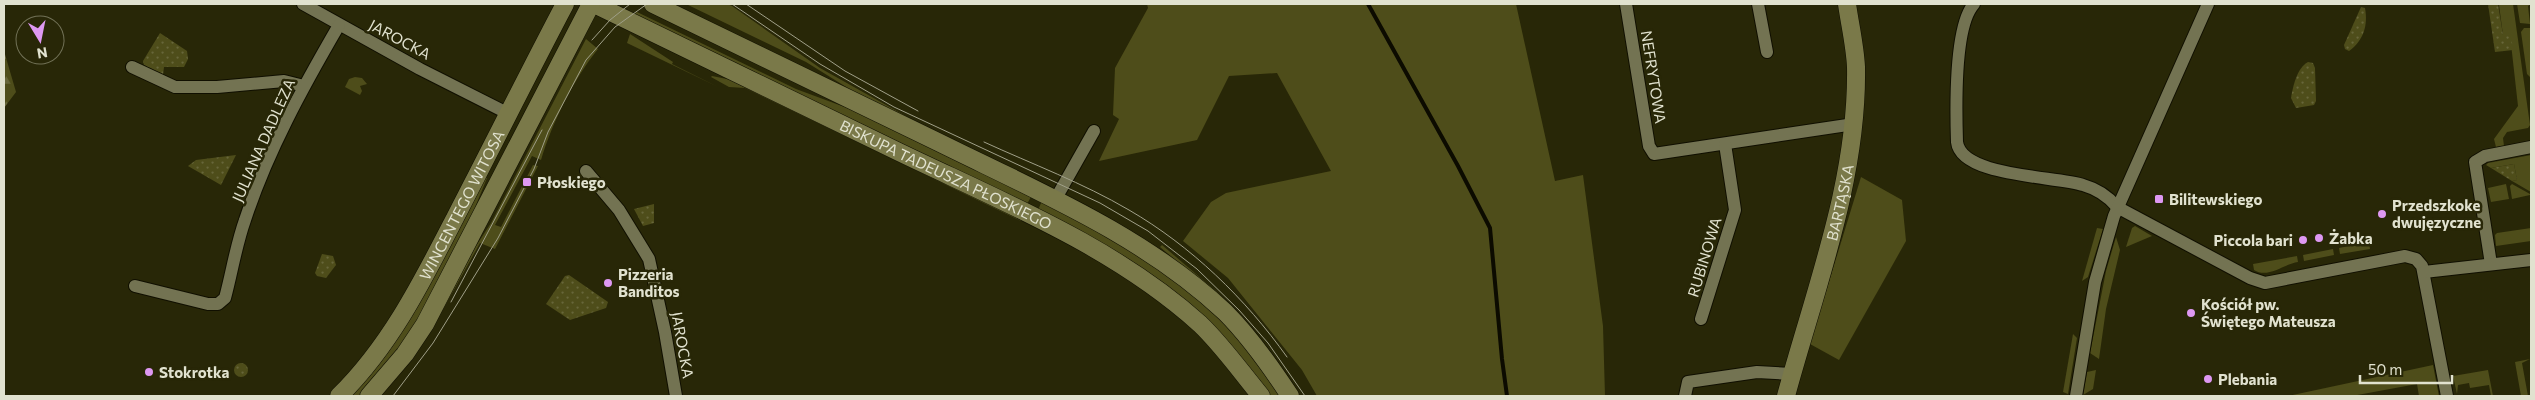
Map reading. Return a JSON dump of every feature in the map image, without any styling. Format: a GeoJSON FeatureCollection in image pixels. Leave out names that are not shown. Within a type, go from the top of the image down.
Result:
{"type":"FeatureCollection","features":[{"type":"Feature","properties":{"kind":"main road","name":"WINCENTEGO WITOSA"},"geometry":{"type":"LineString","coordinates":[[340,396],[359,375],[398,322],[509,114],[565,4]]}},
{"type":"Feature","properties":{"kind":"main road","name":"WINCENTEGO WITOSA"},"geometry":{"type":"LineString","coordinates":[[369,396],[405,354],[425,324],[593,4]]}},
{"type":"Feature","properties":{"kind":"main road","name":"BISKUPA TADEUSZA PŁOSKIEGO"},"geometry":{"type":"LineString","coordinates":[[593,4],[1028,214],[1102,253],[1168,298],[1200,325],[1222,348],[1260,396]]}},
{"type":"Feature","properties":{"kind":"main road","name":"BISKUPA TADEUSZA PŁOSKIEGO"},"geometry":{"type":"LineString","coordinates":[[653,4],[1115,231],[1197,288],[1226,313],[1270,364],[1290,396]]}},
{"type":"Feature","properties":{"kind":"main road","name":"BARTĄSKA"},"geometry":{"type":"LineString","coordinates":[[1786,396],[1834,227],[1854,124],[1856,65],[1846,4]]}},
{"type":"Feature","properties":{"kind":"street","name":"JAROCKA"},"geometry":{"type":"LineString","coordinates":[[303,4],[339,25],[509,114]]}},
{"type":"Feature","properties":{"kind":"street","name":"NEFRYTOWA"},"geometry":{"type":"LineString","coordinates":[[1626,4],[1650,146],[1654,154],[1725,144]]}},
{"type":"Feature","properties":{"kind":"street"},"geometry":{"type":"LineString","coordinates":[[1758,4],[1767,52]]}},
{"type":"Feature","properties":{"kind":"street"},"geometry":{"type":"LineString","coordinates":[[1974,4],[1968,10],[1962,34],[1957,81],[1958,150],[1963,156],[1985,166],[2031,177],[2082,184],[2108,196],[2118,208],[2250,278],[2265,282],[2406,256],[2416,260],[2422,266],[2424,272],[2447,396]]}},
{"type":"Feature","properties":{"kind":"street"},"geometry":{"type":"LineString","coordinates":[[2076,396],[2096,282],[2118,208],[2208,4]]}},
{"type":"Feature","properties":{"kind":"street","name":"JULIANA DADLEZA"},"geometry":{"type":"LineString","coordinates":[[135,286],[208,304],[218,304],[225,298],[244,222],[256,190],[304,86],[339,25]]}},
{"type":"Feature","properties":{"kind":"street"},"geometry":{"type":"LineString","coordinates":[[132,66],[175,87],[217,88],[284,81],[304,86]]}},
{"type":"Feature","properties":{"kind":"street"},"geometry":{"type":"LineString","coordinates":[[1725,144],[1854,124]]}},
{"type":"Feature","properties":{"kind":"street"},"geometry":{"type":"LineString","coordinates":[[1055,200],[1094,132]]}},
{"type":"Feature","properties":{"kind":"street","name":"RUBINOWA"},"geometry":{"type":"LineString","coordinates":[[1701,320],[1735,210],[1725,144]]}},
{"type":"Feature","properties":{"kind":"street"},"geometry":{"type":"LineString","coordinates":[[2491,264],[2476,162],[2486,156],[2531,147]]}},
{"type":"Feature","properties":{"kind":"street","name":"JAROCKA"},"geometry":{"type":"LineString","coordinates":[[586,171],[619,210],[649,258],[666,332],[676,396]]}},
{"type":"Feature","properties":{"kind":"street"},"geometry":{"type":"LineString","coordinates":[[2424,272],[2531,260]]}},
{"type":"Feature","properties":{"kind":"street"},"geometry":{"type":"LineString","coordinates":[[1685,396],[1688,382],[1757,372],[1792,374]]}},
{"type":"Feature","properties":{"kind":"green space"},"geometry":{"type":"Polygon","coordinates":[[[686,4],[727,4],[732,6],[820,68],[929,129],[864,98],[806,62],[686,4]]]}},
{"type":"Feature","properties":{"kind":"green space"},"geometry":{"type":"Polygon","coordinates":[[[1147,4],[1516,4],[1555,181],[1583,175],[1603,326],[1605,396],[1317,396],[1302,370],[1228,278],[1183,241],[1211,202],[1226,193],[1331,171],[1277,73],[1229,76],[1197,140],[1099,161],[1119,119],[1113,115],[1115,68],[1148,8],[1147,4]]]}},
{"type":"Feature","properties":{"kind":"green space"},"geometry":{"type":"Polygon","coordinates":[[[2488,4],[2498,4],[2503,35],[2511,35],[2513,50],[2495,52],[2488,4]]]}},
{"type":"Feature","properties":{"kind":"green space"},"geometry":{"type":"Polygon","coordinates":[[[2513,4],[2530,125],[2528,128],[2507,132],[2503,138],[2504,146],[2496,147],[2494,139],[2518,106],[2510,35],[2503,35],[2499,5],[2513,4]]]}},
{"type":"Feature","properties":{"kind":"green space"},"geometry":{"type":"Polygon","coordinates":[[[2517,4],[2531,4],[2528,6],[2530,24],[2520,23],[2517,4]]]}},
{"type":"Feature","properties":{"kind":"green space"},"geometry":{"type":"Polygon","coordinates":[[[2361,7],[2365,8],[2366,14],[2364,32],[2349,51],[2345,49],[2344,45],[2361,7]]]}},
{"type":"Feature","properties":{"kind":"green space"},"geometry":{"type":"Polygon","coordinates":[[[637,12],[796,89],[850,109],[1032,195],[1027,204],[634,14],[637,12]]]}},
{"type":"Feature","properties":{"kind":"green space"},"geometry":{"type":"Polygon","coordinates":[[[2524,28],[2531,28],[2530,77],[2527,74],[2521,32],[2524,28]]]}},
{"type":"Feature","properties":{"kind":"green space"},"geometry":{"type":"Polygon","coordinates":[[[160,33],[187,51],[188,59],[184,67],[164,67],[163,75],[144,65],[143,61],[160,33]]]}},
{"type":"Feature","properties":{"kind":"green space"},"geometry":{"type":"Polygon","coordinates":[[[630,34],[673,62],[672,64],[718,87],[627,43],[630,34]]]}},
{"type":"Feature","properties":{"kind":"green space"},"geometry":{"type":"Polygon","coordinates":[[[586,39],[598,49],[572,87],[551,131],[541,160],[532,156],[495,225],[501,227],[533,165],[538,166],[495,249],[480,243],[441,313],[476,246],[491,223],[586,39]]]}},
{"type":"Feature","properties":{"kind":"green space"},"geometry":{"type":"Polygon","coordinates":[[[4,51],[16,92],[4,108],[4,51]]]}},
{"type":"Feature","properties":{"kind":"green space"},"geometry":{"type":"Polygon","coordinates":[[[2308,62],[2313,63],[2315,68],[2316,101],[2314,105],[2296,108],[2291,98],[2293,88],[2298,73],[2308,62]]]}},
{"type":"Feature","properties":{"kind":"green space"},"geometry":{"type":"Polygon","coordinates":[[[712,76],[732,80],[1022,220],[745,88],[729,87],[712,76]]]}},
{"type":"Feature","properties":{"kind":"green space"},"geometry":{"type":"Polygon","coordinates":[[[355,77],[362,78],[367,84],[360,86],[362,91],[360,95],[345,87],[349,79],[355,77]]]}},
{"type":"Feature","properties":{"kind":"green space"},"geometry":{"type":"Polygon","coordinates":[[[236,155],[221,185],[188,166],[196,160],[236,155]]]}},
{"type":"Feature","properties":{"kind":"green space"},"geometry":{"type":"Polygon","coordinates":[[[2531,155],[2531,192],[2512,181],[2517,180],[2514,164],[2491,168],[2486,165],[2488,163],[2531,155]]]}},
{"type":"Feature","properties":{"kind":"green space"},"geometry":{"type":"Polygon","coordinates":[[[2514,164],[2517,180],[2512,181],[2491,168],[2514,164]]]}},
{"type":"Feature","properties":{"kind":"green space"},"geometry":{"type":"Polygon","coordinates":[[[485,177],[487,178],[467,227],[416,326],[361,396],[350,396],[485,177]]]}},
{"type":"Feature","properties":{"kind":"green space"},"geometry":{"type":"Polygon","coordinates":[[[1861,177],[1902,200],[1906,241],[1839,360],[1810,344],[1861,177]]]}},
{"type":"Feature","properties":{"kind":"green space"},"geometry":{"type":"Polygon","coordinates":[[[2506,184],[2509,199],[2491,202],[2488,188],[2506,184]]]}},
{"type":"Feature","properties":{"kind":"green space"},"geometry":{"type":"Polygon","coordinates":[[[2512,184],[2530,195],[2512,199],[2510,186],[2512,184]]]}},
{"type":"Feature","properties":{"kind":"green space"},"geometry":{"type":"Polygon","coordinates":[[[1042,201],[1135,254],[1200,301],[1237,337],[1282,396],[1270,396],[1252,371],[1038,210],[1042,201]]]}},
{"type":"Feature","properties":{"kind":"green space"},"geometry":{"type":"Polygon","coordinates":[[[654,204],[654,223],[643,226],[634,209],[654,204]]]}},
{"type":"Feature","properties":{"kind":"green space"},"geometry":{"type":"Polygon","coordinates":[[[2135,226],[2152,236],[2126,247],[2132,228],[2135,226]]]}},
{"type":"Feature","properties":{"kind":"green space"},"geometry":{"type":"Polygon","coordinates":[[[2097,228],[2103,229],[2088,277],[2082,281],[2097,228]]]}},
{"type":"Feature","properties":{"kind":"green space"},"geometry":{"type":"Polygon","coordinates":[[[2531,228],[2531,241],[2496,246],[2495,235],[2497,233],[2531,228]]]}},
{"type":"Feature","properties":{"kind":"green space"},"geometry":{"type":"Polygon","coordinates":[[[2116,237],[2120,250],[2106,309],[2099,359],[2090,353],[2106,271],[2116,237]]]}},
{"type":"Feature","properties":{"kind":"green space"},"geometry":{"type":"Polygon","coordinates":[[[2369,242],[2370,249],[2340,254],[2339,248],[2369,242]]]}},
{"type":"Feature","properties":{"kind":"green space"},"geometry":{"type":"Polygon","coordinates":[[[1162,245],[1217,292],[1234,309],[1160,247],[1162,245]]]}},
{"type":"Feature","properties":{"kind":"green space"},"geometry":{"type":"Polygon","coordinates":[[[2333,249],[2334,255],[2304,261],[2303,255],[2333,249]]]}},
{"type":"Feature","properties":{"kind":"green space"},"geometry":{"type":"Polygon","coordinates":[[[322,254],[333,256],[336,265],[326,278],[317,276],[315,273],[322,254]]]}},
{"type":"Feature","properties":{"kind":"green space"},"geometry":{"type":"Polygon","coordinates":[[[2297,256],[2298,262],[2270,272],[2265,273],[2254,270],[2253,264],[2297,256]]]}},
{"type":"Feature","properties":{"kind":"green space"},"geometry":{"type":"Polygon","coordinates":[[[569,275],[608,302],[606,308],[570,320],[546,304],[565,276],[569,275]]]}},
{"type":"Feature","properties":{"kind":"green space"},"geometry":{"type":"Polygon","coordinates":[[[2073,334],[2077,338],[2068,394],[2063,392],[2073,334]]]}},
{"type":"Feature","properties":{"kind":"green space"},"geometry":{"type":"Polygon","coordinates":[[[2530,359],[2522,363],[2528,396],[2521,396],[2515,362],[2530,359]]]}},
{"type":"Feature","properties":{"kind":"green space"},"geometry":{"type":"Polygon","coordinates":[[[238,363],[244,363],[248,370],[244,377],[238,377],[234,373],[234,367],[238,363]]]}},
{"type":"Feature","properties":{"kind":"green space"},"geometry":{"type":"Polygon","coordinates":[[[2433,365],[2439,396],[2419,396],[2417,384],[2352,396],[2288,396],[2433,365]]]}},
{"type":"Feature","properties":{"kind":"green space"},"geometry":{"type":"Polygon","coordinates":[[[2096,370],[2093,389],[2083,395],[2087,372],[2096,370]]]}},
{"type":"Feature","properties":{"kind":"green space"},"geometry":{"type":"Polygon","coordinates":[[[2488,370],[2493,396],[2491,396],[2489,385],[2470,388],[2469,383],[2458,385],[2457,394],[2453,376],[2488,370]]]}},
{"type":"Feature","properties":{"kind":"waterway"},"geometry":{"type":"LineString","coordinates":[[1368,4],[1458,166],[1490,228],[1507,396]]}},
{"type":"Feature","properties":{"kind":"tram line"},"geometry":{"type":"LineString","coordinates":[[592,40],[610,20],[630,4]]}},
{"type":"Feature","properties":{"kind":"tram line"},"geometry":{"type":"LineString","coordinates":[[393,396],[433,343],[498,238],[534,169],[548,132],[586,60],[615,27],[647,4]]}},
{"type":"Feature","properties":{"kind":"tram line"},"geometry":{"type":"LineString","coordinates":[[732,4],[820,64],[894,107],[1100,203],[1148,231],[1197,269],[1239,310],[1268,343],[1305,396]]}},
{"type":"Feature","properties":{"kind":"tram line"},"geometry":{"type":"LineString","coordinates":[[746,4],[845,71],[918,111]]}},
{"type":"Feature","properties":{"kind":"tram line"},"geometry":{"type":"LineString","coordinates":[[451,302],[542,130]]}},
{"type":"Feature","properties":{"kind":"tram line"},"geometry":{"type":"LineString","coordinates":[[984,142],[1076,182],[1112,200],[1152,224],[1195,257],[1235,294],[1271,335],[1287,357]]}},
{"type":"Feature","properties":{"kind":"place","name":"Płoskiego"},"geometry":{"type":"Point","coordinates":[527,182]}},
{"type":"Feature","properties":{"kind":"place","name":"Bilitewskiego"},"geometry":{"type":"Point","coordinates":[2159,199]}},
{"type":"Feature","properties":{"kind":"place","name":"Przedszkoke dwujęzyczne"},"geometry":{"type":"Point","coordinates":[2382,214]}},
{"type":"Feature","properties":{"kind":"place","name":"Żabka"},"geometry":{"type":"Point","coordinates":[2319,238]}},
{"type":"Feature","properties":{"kind":"place","name":"Piccola bari"},"geometry":{"type":"Point","coordinates":[2303,240]}},
{"type":"Feature","properties":{"kind":"place","name":"Pizzeria Banditos"},"geometry":{"type":"Point","coordinates":[608,283]}},
{"type":"Feature","properties":{"kind":"place","name":"Kościół pw. Świętego Mateusza"},"geometry":{"type":"Point","coordinates":[2191,313]}},
{"type":"Feature","properties":{"kind":"place","name":"Stokrotka"},"geometry":{"type":"Point","coordinates":[149,372]}},
{"type":"Feature","properties":{"kind":"place","name":"Plebania"},"geometry":{"type":"Point","coordinates":[2208,379]}}]}
